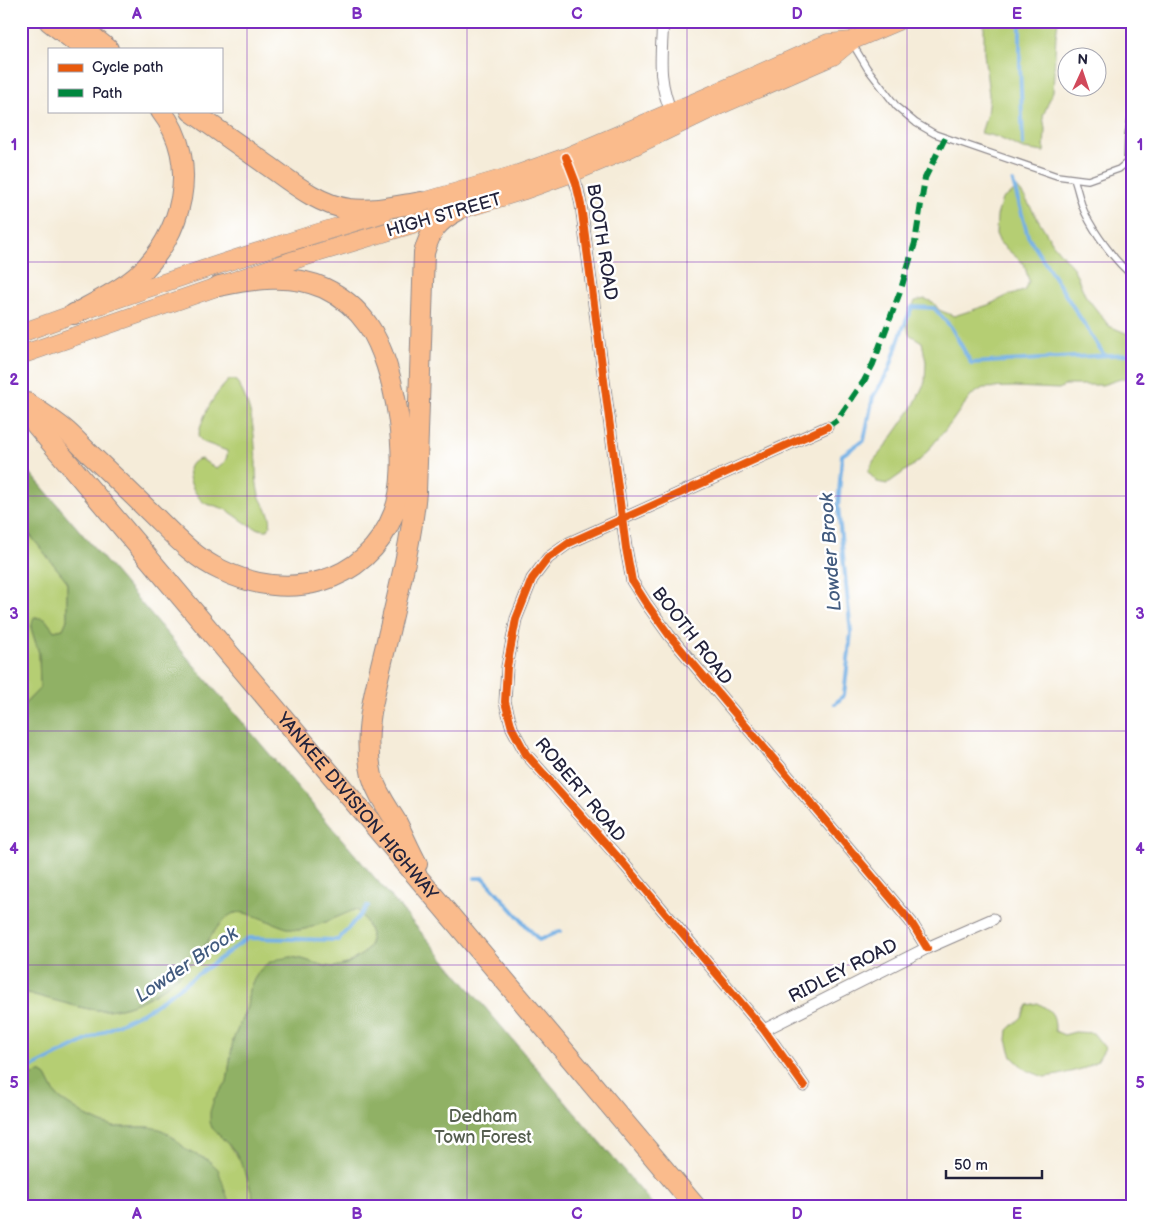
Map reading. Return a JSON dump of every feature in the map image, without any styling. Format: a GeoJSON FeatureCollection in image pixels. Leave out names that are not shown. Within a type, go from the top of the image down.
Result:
{"type":"FeatureCollection","features":[{"type":"Feature","properties":{"kind":"highway"},"geometry":{"type":"LineString","coordinates":[[49,21],[84,48]]}},
{"type":"Feature","properties":{"kind":"highway"},"geometry":{"type":"LineString","coordinates":[[73,21],[107,48]]}},
{"type":"Feature","properties":{"kind":"highway"},"geometry":{"type":"LineString","coordinates":[[74,314],[118,290],[137,276],[159,252],[177,218],[183,189],[182,161],[175,135],[162,112]]}},
{"type":"Feature","properties":{"kind":"highway"},"geometry":{"type":"LineString","coordinates":[[192,112],[301,188],[325,201],[359,210],[381,209],[421,202]]}},
{"type":"Feature","properties":{"kind":"highway"},"geometry":{"type":"LineString","coordinates":[[431,893],[396,822],[375,786],[369,755],[368,735],[373,703],[414,517],[424,254],[428,238],[437,225],[457,211]]}},
{"type":"Feature","properties":{"kind":"highway"},"geometry":{"type":"LineString","coordinates":[[21,398],[64,429],[190,550],[220,570],[241,579],[261,584],[283,586],[315,583],[344,572],[374,548],[394,512],[399,492],[400,432],[392,388],[382,352],[367,323],[343,299],[322,287],[300,281],[277,278],[252,279],[219,286]]}},
{"type":"Feature","properties":{"kind":"highway","name":"YANKEE DIVISION HIGHWAY"},"geometry":{"type":"LineString","coordinates":[[21,407],[695,1206]]}},
{"type":"Feature","properties":{"kind":"main road","name":"HIGH STREET"},"geometry":{"type":"LineString","coordinates":[[26,353],[325,250],[522,191],[572,173],[632,147],[709,96],[768,77],[828,43],[851,41],[898,21]]}},
{"type":"Feature","properties":{"kind":"main road","name":"HIGH STREET"},"geometry":{"type":"LineString","coordinates":[[21,333],[142,290],[295,240],[518,174],[624,133],[674,118]]}},
{"type":"Feature","properties":{"kind":"street"},"geometry":{"type":"LineString","coordinates":[[664,21],[660,70],[663,90],[674,118]]}},
{"type":"Feature","properties":{"kind":"street","name":"BOOTH ROAD"},"geometry":{"type":"LineString","coordinates":[[566,156],[581,205],[622,519],[632,581],[675,642],[911,922],[928,948]]}},
{"type":"Feature","properties":{"kind":"street","name":"ROBERT ROAD"},"geometry":{"type":"LineString","coordinates":[[804,1086],[764,1030],[623,863],[526,754],[512,728],[505,702],[507,667],[516,619],[532,579],[548,558],[570,543],[827,427]]}},
{"type":"Feature","properties":{"kind":"street","name":"RIDLEY ROAD"},"geometry":{"type":"LineString","coordinates":[[764,1030],[928,948],[993,919]]}},
{"type":"Feature","properties":{"kind":"lane"},"geometry":{"type":"LineString","coordinates":[[851,41],[867,68],[897,107],[916,123],[935,134],[1057,176],[1074,179],[1088,180],[1106,174],[1119,169],[1133,157]]}},
{"type":"Feature","properties":{"kind":"lane"},"geometry":{"type":"LineString","coordinates":[[1127,162],[1128,135],[1133,106]]}},
{"type":"Feature","properties":{"kind":"lane"},"geometry":{"type":"LineString","coordinates":[[1074,179],[1085,213],[1114,257],[1133,276]]}},
{"type":"Feature","properties":{"kind":"green space"},"geometry":{"type":"Polygon","coordinates":[[[984,21],[1058,21],[1053,91],[1043,116],[1045,129],[1044,152],[1023,149],[997,137],[981,133],[987,114],[989,95],[984,53],[984,21]]]}},
{"type":"Feature","properties":{"kind":"green space"},"geometry":{"type":"Polygon","coordinates":[[[1018,189],[1053,244],[1074,269],[1085,295],[1109,326],[1133,336],[1133,377],[1102,385],[1066,385],[1059,389],[983,388],[972,395],[919,461],[887,484],[877,482],[868,472],[874,460],[913,407],[925,382],[926,362],[922,342],[909,334],[906,320],[915,301],[925,299],[933,302],[939,310],[954,316],[1024,291],[1029,281],[1024,264],[1000,243],[996,234],[997,216],[1002,199],[1018,189]]]}},
{"type":"Feature","properties":{"kind":"green space"},"geometry":{"type":"Polygon","coordinates":[[[229,380],[236,380],[242,390],[252,419],[256,478],[259,495],[270,516],[271,521],[268,530],[255,528],[225,509],[203,502],[194,490],[189,477],[190,466],[194,461],[201,459],[218,468],[224,463],[227,451],[203,442],[198,437],[209,406],[229,380]]]}},
{"type":"Feature","properties":{"kind":"green space","name":"Dedham Town Forest"},"geometry":{"type":"Polygon","coordinates":[[[21,462],[654,1206],[256,1206],[245,1171],[235,1151],[212,1128],[210,1122],[210,1112],[214,1099],[227,1082],[233,1040],[247,1007],[249,990],[260,970],[268,963],[278,959],[291,957],[334,967],[347,964],[364,953],[370,945],[371,934],[366,922],[357,909],[302,930],[289,929],[241,912],[230,915],[225,918],[184,971],[147,998],[119,1008],[91,1009],[24,992],[21,997],[21,708],[40,688],[39,653],[31,628],[34,617],[45,619],[54,631],[63,629],[67,620],[67,581],[30,535],[21,540],[21,462]]]}},
{"type":"Feature","properties":{"kind":"green space"},"geometry":{"type":"Polygon","coordinates":[[[30,535],[67,581],[67,620],[63,629],[54,631],[45,619],[31,628],[39,653],[40,688],[21,708],[21,540],[30,535]]]}},
{"type":"Feature","properties":{"kind":"green space"},"geometry":{"type":"Polygon","coordinates":[[[357,908],[371,934],[370,945],[364,953],[347,964],[334,967],[291,957],[260,970],[249,990],[247,1007],[233,1040],[227,1082],[214,1099],[212,1128],[238,1157],[248,1178],[654,1206],[205,1206],[208,1160],[188,1151],[169,1134],[149,1127],[114,1127],[86,1116],[60,1099],[46,1076],[40,1072],[21,1082],[21,997],[23,992],[91,1009],[119,1008],[133,1004],[160,991],[194,961],[225,918],[234,913],[240,912],[289,929],[302,930],[357,908]]]}},
{"type":"Feature","properties":{"kind":"green space"},"geometry":{"type":"Polygon","coordinates":[[[1038,1003],[1052,1014],[1055,1031],[1064,1035],[1075,1032],[1093,1033],[1105,1048],[1097,1061],[1085,1068],[1044,1077],[1026,1070],[1012,1057],[1007,1040],[1008,1030],[1022,1017],[1028,1005],[1038,1003]]]}},
{"type":"Feature","properties":{"kind":"green space"},"geometry":{"type":"Polygon","coordinates":[[[40,1072],[46,1076],[60,1099],[86,1116],[114,1127],[149,1127],[160,1129],[169,1134],[188,1151],[208,1160],[218,1169],[232,1206],[21,1206],[21,1082],[40,1072]]]}},
{"type":"Feature","properties":{"kind":"waterway"},"geometry":{"type":"LineString","coordinates":[[1020,21],[1023,145]]}},
{"type":"Feature","properties":{"kind":"waterway"},"geometry":{"type":"LineString","coordinates":[[1013,182],[1028,236],[1104,355]]}},
{"type":"Feature","properties":{"kind":"waterway","name":"Lowder Brook"},"geometry":{"type":"LineString","coordinates":[[835,704],[844,695],[851,633],[838,507],[842,455],[864,440],[873,397],[889,370],[912,307],[934,308],[951,327],[971,363],[1128,354],[1133,352]]}},
{"type":"Feature","properties":{"kind":"waterway","name":"Lowder Brook"},"geometry":{"type":"LineString","coordinates":[[475,878],[484,878],[539,940],[560,931]]}},
{"type":"Feature","properties":{"kind":"waterway","name":"Lowder Brook"},"geometry":{"type":"LineString","coordinates":[[21,1073],[151,1008],[248,938],[338,940],[368,906]]}},
{"type":"Feature","properties":{"kind":"marked path"},"geometry":{"type":"LineString","coordinates":[[827,427],[837,420],[864,381],[873,364],[900,292],[915,243],[925,178],[945,138]]}},
{"type":"Feature","properties":{"kind":"cycle path"},"geometry":{"type":"LineString","coordinates":[[566,157],[576,183],[581,205],[626,548],[632,581],[669,635],[911,922],[927,948]]}},
{"type":"Feature","properties":{"kind":"cycle path"},"geometry":{"type":"LineString","coordinates":[[804,1086],[764,1030],[623,863],[526,754],[512,728],[505,702],[507,667],[516,619],[532,579],[548,558],[569,543],[827,427]]}}]}
